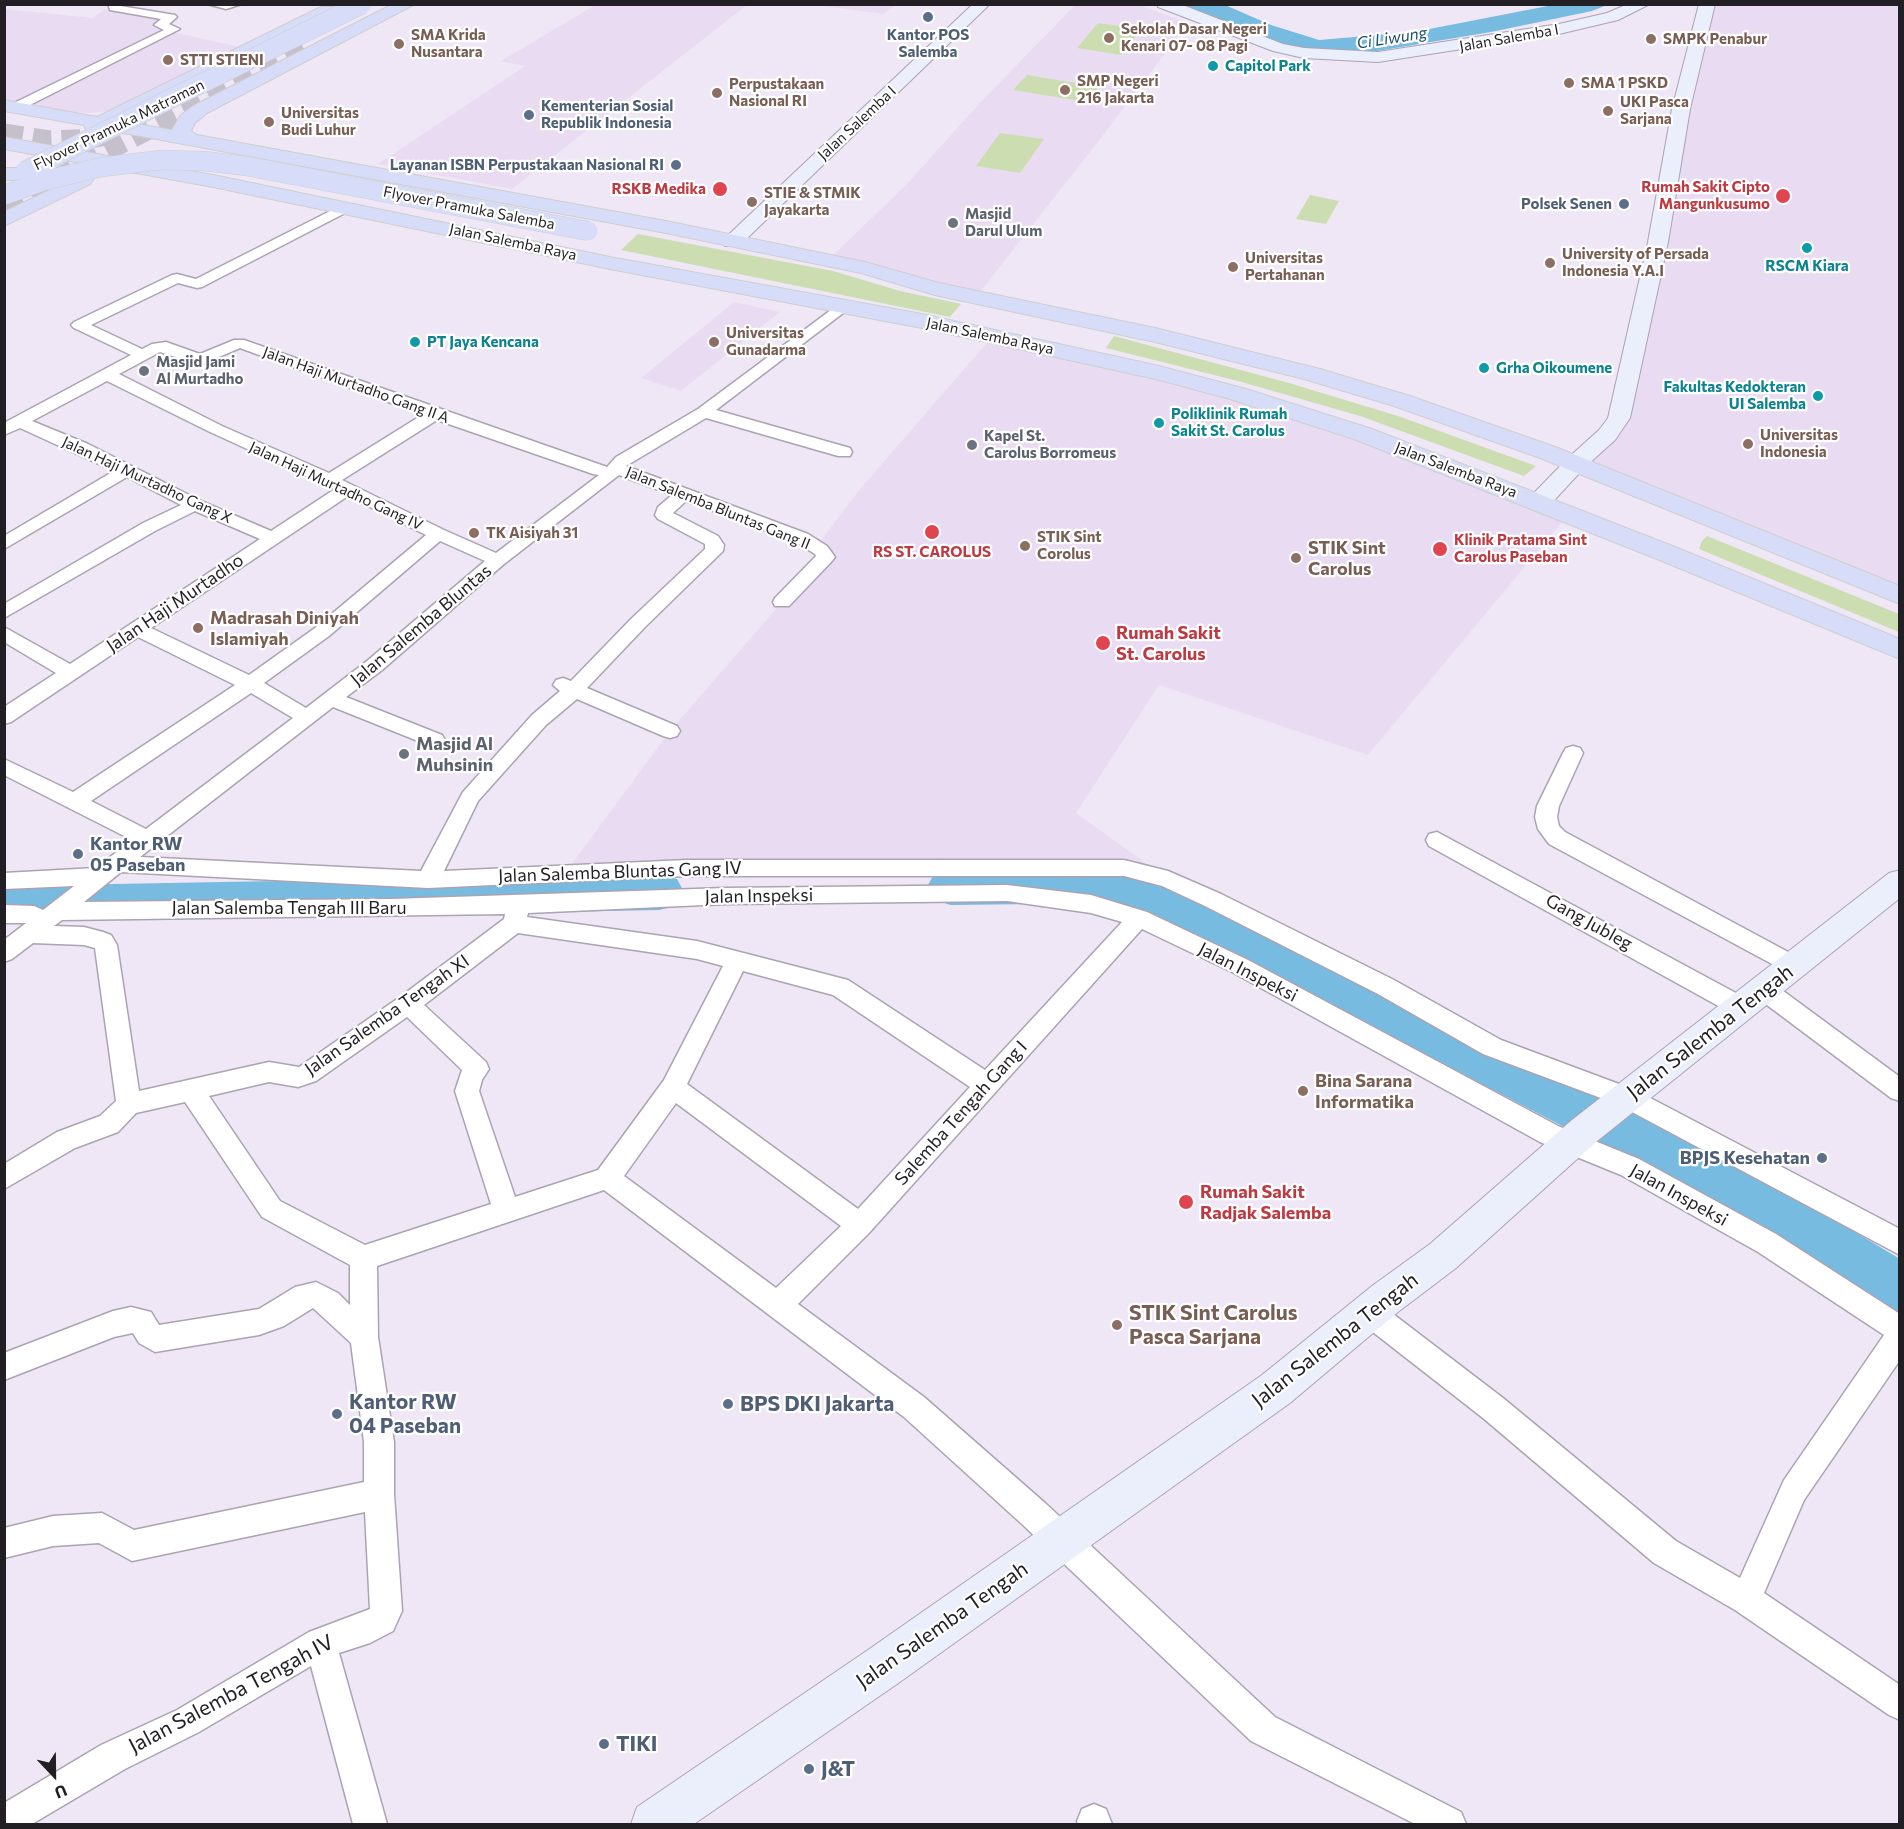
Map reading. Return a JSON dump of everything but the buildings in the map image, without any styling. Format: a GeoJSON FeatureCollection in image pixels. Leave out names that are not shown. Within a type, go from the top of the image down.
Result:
{"type":"FeatureCollection","features":[{"type":"Feature","properties":{"kind":"main road"},"geometry":{"type":"LineString","coordinates":[[4,168],[93,125],[148,103],[341,4]]}},
{"type":"Feature","properties":{"kind":"main road","name":"Flyover Pramuka Matraman"},"geometry":{"type":"LineString","coordinates":[[11,192],[362,4]]}},
{"type":"Feature","properties":{"kind":"main road"},"geometry":{"type":"LineString","coordinates":[[305,49],[393,4]]}},
{"type":"Feature","properties":{"kind":"main road"},"geometry":{"type":"LineString","coordinates":[[194,141],[182,134],[181,130],[188,119],[201,109],[407,4]]}},
{"type":"Feature","properties":{"kind":"main road","name":"Jalan Salemba I"},"geometry":{"type":"LineString","coordinates":[[732,242],[983,4]]}},
{"type":"Feature","properties":{"kind":"main road","name":"Jalan Salemba I"},"geometry":{"type":"LineString","coordinates":[[1164,4],[1279,48],[1304,54],[1378,57],[1559,29],[1612,17],[1643,4]]}},
{"type":"Feature","properties":{"kind":"main road"},"geometry":{"type":"LineString","coordinates":[[1539,502],[1606,435],[1619,418],[1658,242],[1681,109],[1707,4]]}},
{"type":"Feature","properties":{"kind":"main road"},"geometry":{"type":"LineString","coordinates":[[148,103],[138,135],[144,146],[194,157],[244,187]]}},
{"type":"Feature","properties":{"kind":"main road"},"geometry":{"type":"LineString","coordinates":[[13,107],[102,113],[148,103],[166,115],[201,109]]}},
{"type":"Feature","properties":{"kind":"main road"},"geometry":{"type":"LineString","coordinates":[[13,107],[138,135]]}},
{"type":"Feature","properties":{"kind":"main road"},"geometry":{"type":"LineString","coordinates":[[11,192],[138,135]]}},
{"type":"Feature","properties":{"kind":"main road","name":"Jalan Salemba Raya"},"geometry":{"type":"LineString","coordinates":[[138,135],[194,141],[666,227],[865,268],[935,288],[1155,335],[1312,374],[1402,401],[1576,463],[1899,596]]}},
{"type":"Feature","properties":{"kind":"main road","name":"Jalan Salemba Raya"},"geometry":{"type":"LineString","coordinates":[[4,143],[244,187],[610,263],[991,335],[1239,394],[1363,434],[1539,502],[1899,650]]}},
{"type":"Feature","properties":{"kind":"main road"},"geometry":{"type":"LineString","coordinates":[[4,148],[8,157],[4,168]]}},
{"type":"Feature","properties":{"kind":"main road","name":"Flyover Pramuka Salemba"},"geometry":{"type":"LineString","coordinates":[[11,192],[43,181],[102,167],[161,160],[204,161],[257,168],[588,231],[864,280],[935,288]]}},
{"type":"Feature","properties":{"kind":"main road"},"geometry":{"type":"LineString","coordinates":[[4,174],[18,174],[26,177],[27,180],[11,192]]}},
{"type":"Feature","properties":{"kind":"main road"},"geometry":{"type":"LineString","coordinates":[[11,192],[124,174],[213,181]]}},
{"type":"Feature","properties":{"kind":"main road"},"geometry":{"type":"LineString","coordinates":[[4,220],[83,180]]}},
{"type":"Feature","properties":{"kind":"main road"},"geometry":{"type":"LineString","coordinates":[[1707,570],[1699,549],[1701,541],[1719,530],[1736,528]]}},
{"type":"Feature","properties":{"kind":"main road","name":"Jalan Salemba Tengah"},"geometry":{"type":"LineString","coordinates":[[654,1824],[1062,1541],[1276,1389],[1443,1256],[1622,1100],[1795,966],[1899,881]]}},
{"type":"Feature","properties":{"kind":"street"},"geometry":{"type":"LineString","coordinates":[[13,107],[172,32],[174,28],[160,25],[171,17],[114,8],[114,4]]}},
{"type":"Feature","properties":{"kind":"street"},"geometry":{"type":"LineString","coordinates":[[212,4],[231,5]]}},
{"type":"Feature","properties":{"kind":"street"},"geometry":{"type":"LineString","coordinates":[[141,354],[79,325],[177,278],[197,284],[344,208]]}},
{"type":"Feature","properties":{"kind":"street","name":"Jalan Salemba Bluntas"},"geometry":{"type":"LineString","coordinates":[[4,953],[148,839],[374,666],[498,560],[614,470],[704,412],[844,306]]}},
{"type":"Feature","properties":{"kind":"street","name":"Jalan Haji Murtadho Gang II A"},"geometry":{"type":"LineString","coordinates":[[12,426],[141,354],[163,347],[200,360],[232,344],[243,344],[598,470],[614,470]]}},
{"type":"Feature","properties":{"kind":"street","name":"Jalan Haji Murtadho Gang IV"},"geometry":{"type":"LineString","coordinates":[[106,374],[216,429],[498,560]]}},
{"type":"Feature","properties":{"kind":"street"},"geometry":{"type":"LineString","coordinates":[[704,412],[844,452]]}},
{"type":"Feature","properties":{"kind":"street","name":"Jalan Haji Murtadho"},"geometry":{"type":"LineString","coordinates":[[4,717],[273,538],[338,485],[436,413]]}},
{"type":"Feature","properties":{"kind":"street","name":"Jalan Haji Murtadho Gang X"},"geometry":{"type":"LineString","coordinates":[[12,426],[82,448],[195,505],[273,538]]}},
{"type":"Feature","properties":{"kind":"street","name":"Jalan Salemba Bluntas Gang II"},"geometry":{"type":"LineString","coordinates":[[614,470],[684,493],[802,538],[821,550],[826,557],[782,602]]}},
{"type":"Feature","properties":{"kind":"street"},"geometry":{"type":"LineString","coordinates":[[4,544],[126,471]]}},
{"type":"Feature","properties":{"kind":"street"},"geometry":{"type":"LineString","coordinates":[[428,880],[470,797],[568,688],[714,551],[715,545],[712,540],[664,515],[664,511],[684,493]]}},
{"type":"Feature","properties":{"kind":"street"},"geometry":{"type":"LineString","coordinates":[[4,612],[148,527],[195,505]]}},
{"type":"Feature","properties":{"kind":"street"},"geometry":{"type":"LineString","coordinates":[[74,802],[250,684],[322,632],[438,534]]}},
{"type":"Feature","properties":{"kind":"street"},"geometry":{"type":"LineString","coordinates":[[137,629],[250,684],[307,717]]}},
{"type":"Feature","properties":{"kind":"street"},"geometry":{"type":"LineString","coordinates":[[4,633],[71,673]]}},
{"type":"Feature","properties":{"kind":"street"},"geometry":{"type":"LineString","coordinates":[[568,688],[670,731]]}},
{"type":"Feature","properties":{"kind":"street"},"geometry":{"type":"LineString","coordinates":[[332,699],[435,740]]}},
{"type":"Feature","properties":{"kind":"street"},"geometry":{"type":"LineString","coordinates":[[1574,753],[1548,806],[1546,817],[1549,829],[1557,838],[1795,966]]}},
{"type":"Feature","properties":{"kind":"street"},"geometry":{"type":"LineString","coordinates":[[4,766],[148,839]]}},
{"type":"Feature","properties":{"kind":"street","name":"Gang Jubleg"},"geometry":{"type":"LineString","coordinates":[[1437,840],[1751,998],[1899,1091]]}},
{"type":"Feature","properties":{"kind":"street","name":"Jalan Salemba Bluntas Gang IV"},"geometry":{"type":"LineString","coordinates":[[103,875],[428,880],[687,868],[1125,868],[1168,879],[1213,900],[1386,987],[1492,1047],[1622,1100]]}},
{"type":"Feature","properties":{"kind":"street"},"geometry":{"type":"LineString","coordinates":[[4,882],[103,875]]}},
{"type":"Feature","properties":{"kind":"street","name":"Jalan Inspeksi"},"geometry":{"type":"LineString","coordinates":[[517,915],[726,896],[1006,893],[1090,904],[1139,918],[1240,966],[1577,1137],[1767,1243],[1899,1330]]}},
{"type":"Feature","properties":{"kind":"street"},"geometry":{"type":"LineString","coordinates":[[4,914],[50,918],[106,945],[129,1104]]}},
{"type":"Feature","properties":{"kind":"street"},"geometry":{"type":"LineString","coordinates":[[517,915],[738,959],[840,987],[986,1084]]}},
{"type":"Feature","properties":{"kind":"street","name":"Jalan Salemba Tengah III Baru"},"geometry":{"type":"LineString","coordinates":[[50,918],[517,915]]}},
{"type":"Feature","properties":{"kind":"street","name":"Jalan Salemba Tengah XI"},"geometry":{"type":"LineString","coordinates":[[4,1178],[66,1140],[109,1124],[129,1104],[269,1072],[298,1077],[308,1074],[408,1004],[517,915]]}},
{"type":"Feature","properties":{"kind":"street","name":"Salemba Tengah Gang I"},"geometry":{"type":"LineString","coordinates":[[780,1304],[860,1225],[1139,918]]}},
{"type":"Feature","properties":{"kind":"street"},"geometry":{"type":"LineString","coordinates":[[190,1089],[271,1209],[363,1258],[607,1178],[673,1087],[738,959]]}},
{"type":"Feature","properties":{"kind":"street"},"geometry":{"type":"LineString","coordinates":[[408,1004],[477,1069],[471,1076],[467,1090],[506,1210]]}},
{"type":"Feature","properties":{"kind":"street"},"geometry":{"type":"LineString","coordinates":[[673,1087],[860,1225]]}},
{"type":"Feature","properties":{"kind":"street"},"geometry":{"type":"LineString","coordinates":[[1622,1100],[1899,1243]]}},
{"type":"Feature","properties":{"kind":"street"},"geometry":{"type":"LineString","coordinates":[[607,1178],[780,1304],[914,1407],[1062,1541],[1263,1730],[1449,1824]]}},
{"type":"Feature","properties":{"kind":"street"},"geometry":{"type":"LineString","coordinates":[[4,1543],[53,1531],[102,1528],[132,1546],[379,1494],[379,1442],[364,1337],[363,1258]]}},
{"type":"Feature","properties":{"kind":"street"},"geometry":{"type":"LineString","coordinates":[[4,1367],[122,1322],[141,1322],[155,1340],[259,1322],[274,1317],[305,1296],[316,1295],[328,1302],[364,1337]]}},
{"type":"Feature","properties":{"kind":"street"},"geometry":{"type":"LineString","coordinates":[[1370,1313],[1493,1408],[1665,1552],[1746,1599],[1899,1704]]}},
{"type":"Feature","properties":{"kind":"street"},"geometry":{"type":"LineString","coordinates":[[1746,1599],[1794,1490],[1899,1335]]}},
{"type":"Feature","properties":{"kind":"street","name":"Jalan Salemba Tengah IV"},"geometry":{"type":"LineString","coordinates":[[4,1822],[113,1757],[188,1720],[321,1642],[370,1627],[385,1616],[379,1494]]}},
{"type":"Feature","properties":{"kind":"street"},"geometry":{"type":"LineString","coordinates":[[321,1642],[369,1824]]}},
{"type":"Feature","properties":{"kind":"shaded area"},"geometry":{"type":"Polygon","coordinates":[[[896,4],[884,14],[815,5],[896,4]]]}},
{"type":"Feature","properties":{"kind":"shaded area","name":"Kementerian Sosial Republik Indonesia"},"geometry":{"type":"Polygon","coordinates":[[[595,5],[747,5],[512,189],[378,164],[525,66],[501,61],[595,5]]]}},
{"type":"Feature","properties":{"kind":"shaded area"},"geometry":{"type":"Polygon","coordinates":[[[1075,5],[1139,5],[1188,23],[976,297],[827,261],[905,186],[977,106],[1075,5]]]}},
{"type":"Feature","properties":{"kind":"shaded area"},"geometry":{"type":"Polygon","coordinates":[[[1708,5],[1899,5],[1899,596],[1576,463],[1607,435],[1708,5]]]}},
{"type":"Feature","properties":{"kind":"shaded area"},"geometry":{"type":"Polygon","coordinates":[[[4,9],[93,18],[105,9],[166,20],[154,28],[249,49],[117,110],[90,113],[27,109],[5,104],[4,9]]]}},
{"type":"Feature","properties":{"kind":"shaded area","name":"Universitas Gunadarma"},"geometry":{"type":"Polygon","coordinates":[[[734,302],[780,312],[681,391],[641,378],[734,302]]]}},
{"type":"Feature","properties":{"kind":"shaded area","name":"Rumah Sakit St. Carolus"},"geometry":{"type":"Polygon","coordinates":[[[992,337],[1241,395],[1568,515],[1368,755],[1159,685],[1076,813],[1168,879],[1124,868],[565,873],[670,731],[782,602],[826,557],[816,547],[860,489],[992,337]]]}},
{"type":"Feature","properties":{"kind":"green space"},"geometry":{"type":"Polygon","coordinates":[[[1098,23],[1141,29],[1121,55],[1077,48],[1098,23]]]}},
{"type":"Feature","properties":{"kind":"green space"},"geometry":{"type":"Polygon","coordinates":[[[1027,75],[1099,87],[1086,102],[1013,90],[1027,75]]]}},
{"type":"Feature","properties":{"kind":"green space"},"geometry":{"type":"Polygon","coordinates":[[[1000,133],[1044,139],[1020,173],[976,166],[1000,133]]]}},
{"type":"Feature","properties":{"kind":"green space"},"geometry":{"type":"Polygon","coordinates":[[[1310,195],[1339,201],[1326,224],[1296,219],[1310,195]]]}},
{"type":"Feature","properties":{"kind":"green space"},"geometry":{"type":"Polygon","coordinates":[[[638,234],[833,271],[900,291],[961,304],[950,317],[621,250],[638,234]]]}},
{"type":"Feature","properties":{"kind":"green space"},"geometry":{"type":"Polygon","coordinates":[[[1114,336],[1289,383],[1398,416],[1536,466],[1524,476],[1360,416],[1238,381],[1106,348],[1114,336]]]}},
{"type":"Feature","properties":{"kind":"green space"},"geometry":{"type":"Polygon","coordinates":[[[1707,536],[1899,614],[1899,632],[1699,549],[1707,536]]]}},
{"type":"Feature","properties":{"kind":"water","name":"Ci Liwung"},"geometry":{"type":"Polygon","coordinates":[[[1172,5],[1225,5],[1271,25],[1319,40],[1414,32],[1553,5],[1607,5],[1592,11],[1491,32],[1371,52],[1297,49],[1172,5]]]}},
{"type":"Feature","properties":{"kind":"waterway"},"geometry":{"type":"LineString","coordinates":[[951,887],[1126,885],[1213,922],[1730,1186],[1900,1290]]}},
{"type":"Feature","properties":{"kind":"waterway"},"geometry":{"type":"LineString","coordinates":[[4,904],[660,892]]}},
{"type":"Feature","properties":{"kind":"tunnel"},"geometry":{"type":"LineString","coordinates":[[4,205],[305,49]]}},
{"type":"Feature","properties":{"kind":"tunnel"},"geometry":{"type":"LineString","coordinates":[[4,133],[50,140],[96,138],[113,134]]}},
{"type":"Feature","properties":{"kind":"place","name":"Kantor POS Salemba"},"geometry":{"type":"Point","coordinates":[928,17]}},
{"type":"Feature","properties":{"kind":"place","name":"Sekolah Dasar Negeri Kenari 07- 08 Pagi"},"geometry":{"type":"Point","coordinates":[1109,38]}},
{"type":"Feature","properties":{"kind":"place","name":"SMPK Penabur"},"geometry":{"type":"Point","coordinates":[1651,39]}},
{"type":"Feature","properties":{"kind":"place","name":"SMA Krida Nusantara"},"geometry":{"type":"Point","coordinates":[399,44]}},
{"type":"Feature","properties":{"kind":"place","name":"STTI STIENI"},"geometry":{"type":"Point","coordinates":[168,60]}},
{"type":"Feature","properties":{"kind":"place","name":"Capitol Park"},"geometry":{"type":"Point","coordinates":[1213,66]}},
{"type":"Feature","properties":{"kind":"place","name":"SMA 1 PSKD"},"geometry":{"type":"Point","coordinates":[1569,83]}},
{"type":"Feature","properties":{"kind":"place","name":"SMP Negeri 216 Jakarta"},"geometry":{"type":"Point","coordinates":[1065,90]}},
{"type":"Feature","properties":{"kind":"place","name":"Perpustakaan Nasional RI"},"geometry":{"type":"Point","coordinates":[717,93]}},
{"type":"Feature","properties":{"kind":"place","name":"UKI Pasca Sarjana"},"geometry":{"type":"Point","coordinates":[1608,111]}},
{"type":"Feature","properties":{"kind":"place","name":"Kementerian Sosial Republik Indonesia"},"geometry":{"type":"Point","coordinates":[529,115]}},
{"type":"Feature","properties":{"kind":"place","name":"Universitas Budi Luhur"},"geometry":{"type":"Point","coordinates":[269,122]}},
{"type":"Feature","properties":{"kind":"place","name":"Layanan ISBN Perpustakaan Nasional RI"},"geometry":{"type":"Point","coordinates":[676,165]}},
{"type":"Feature","properties":{"kind":"place","name":"RSKB Medika"},"geometry":{"type":"Point","coordinates":[720,189]}},
{"type":"Feature","properties":{"kind":"place","name":"Rumah Sakit Cipto Mangunkusumo"},"geometry":{"type":"Point","coordinates":[1783,196]}},
{"type":"Feature","properties":{"kind":"place","name":"STIE & STMIK Jayakarta"},"geometry":{"type":"Point","coordinates":[752,202]}},
{"type":"Feature","properties":{"kind":"place","name":"Polsek Senen"},"geometry":{"type":"Point","coordinates":[1624,204]}},
{"type":"Feature","properties":{"kind":"place","name":"Masjid Darul Ulum"},"geometry":{"type":"Point","coordinates":[953,223]}},
{"type":"Feature","properties":{"kind":"place","name":"RSCM Kiara"},"geometry":{"type":"Point","coordinates":[1807,248]}},
{"type":"Feature","properties":{"kind":"place","name":"University of Persada Indonesia Y.A.I"},"geometry":{"type":"Point","coordinates":[1550,263]}},
{"type":"Feature","properties":{"kind":"place","name":"Universitas Pertahanan"},"geometry":{"type":"Point","coordinates":[1233,267]}},
{"type":"Feature","properties":{"kind":"place","name":"PT Jaya Kencana"},"geometry":{"type":"Point","coordinates":[415,342]}},
{"type":"Feature","properties":{"kind":"place","name":"Universitas Gunadarma"},"geometry":{"type":"Point","coordinates":[714,342]}},
{"type":"Feature","properties":{"kind":"place","name":"Grha Oikoumene"},"geometry":{"type":"Point","coordinates":[1484,368]}},
{"type":"Feature","properties":{"kind":"place","name":"Masjid Jami Al Murtadho"},"geometry":{"type":"Point","coordinates":[144,371]}},
{"type":"Feature","properties":{"kind":"place","name":"Fakultas Kedokteran UI Salemba"},"geometry":{"type":"Point","coordinates":[1818,396]}},
{"type":"Feature","properties":{"kind":"place","name":"Poliklinik Rumah Sakit St. Carolus"},"geometry":{"type":"Point","coordinates":[1159,423]}},
{"type":"Feature","properties":{"kind":"place","name":"Universitas Indonesia"},"geometry":{"type":"Point","coordinates":[1748,444]}},
{"type":"Feature","properties":{"kind":"place","name":"Kapel St. Carolus Borromeus"},"geometry":{"type":"Point","coordinates":[972,445]}},
{"type":"Feature","properties":{"kind":"place","name":"RS ST. CAROLUS"},"geometry":{"type":"Point","coordinates":[932,532]}},
{"type":"Feature","properties":{"kind":"place","name":"TK Aisiyah 31"},"geometry":{"type":"Point","coordinates":[474,533]}},
{"type":"Feature","properties":{"kind":"place","name":"STIK Sint Corolus"},"geometry":{"type":"Point","coordinates":[1025,546]}},
{"type":"Feature","properties":{"kind":"place","name":"Klinik Pratama Sint Carolus Paseban"},"geometry":{"type":"Point","coordinates":[1440,549]}},
{"type":"Feature","properties":{"kind":"place","name":"STIK Sint Carolus"},"geometry":{"type":"Point","coordinates":[1296,558]}},
{"type":"Feature","properties":{"kind":"place","name":"Madrasah Diniyah Islamiyah"},"geometry":{"type":"Point","coordinates":[198,628]}},
{"type":"Feature","properties":{"kind":"place","name":"Rumah Sakit St. Carolus"},"geometry":{"type":"Point","coordinates":[1103,643]}},
{"type":"Feature","properties":{"kind":"place","name":"Masjid Al Muhsinin"},"geometry":{"type":"Point","coordinates":[404,754]}},
{"type":"Feature","properties":{"kind":"place","name":"Kantor RW 05 Paseban"},"geometry":{"type":"Point","coordinates":[78,854]}},
{"type":"Feature","properties":{"kind":"place","name":"Bina Sarana Informatika"},"geometry":{"type":"Point","coordinates":[1303,1091]}},
{"type":"Feature","properties":{"kind":"place","name":"BPJS Kesehatan"},"geometry":{"type":"Point","coordinates":[1822,1158]}},
{"type":"Feature","properties":{"kind":"place","name":"Rumah Sakit Radjak Salemba"},"geometry":{"type":"Point","coordinates":[1186,1202]}},
{"type":"Feature","properties":{"kind":"place","name":"STIK Sint Carolus Pasca Sarjana"},"geometry":{"type":"Point","coordinates":[1117,1325]}},
{"type":"Feature","properties":{"kind":"place","name":"BPS DKI Jakarta"},"geometry":{"type":"Point","coordinates":[728,1404]}},
{"type":"Feature","properties":{"kind":"place","name":"Kantor RW 04 Paseban"},"geometry":{"type":"Point","coordinates":[337,1414]}},
{"type":"Feature","properties":{"kind":"place","name":"TIKI"},"geometry":{"type":"Point","coordinates":[604,1744]}},
{"type":"Feature","properties":{"kind":"place","name":"J&T"},"geometry":{"type":"Point","coordinates":[809,1769]}}]}
